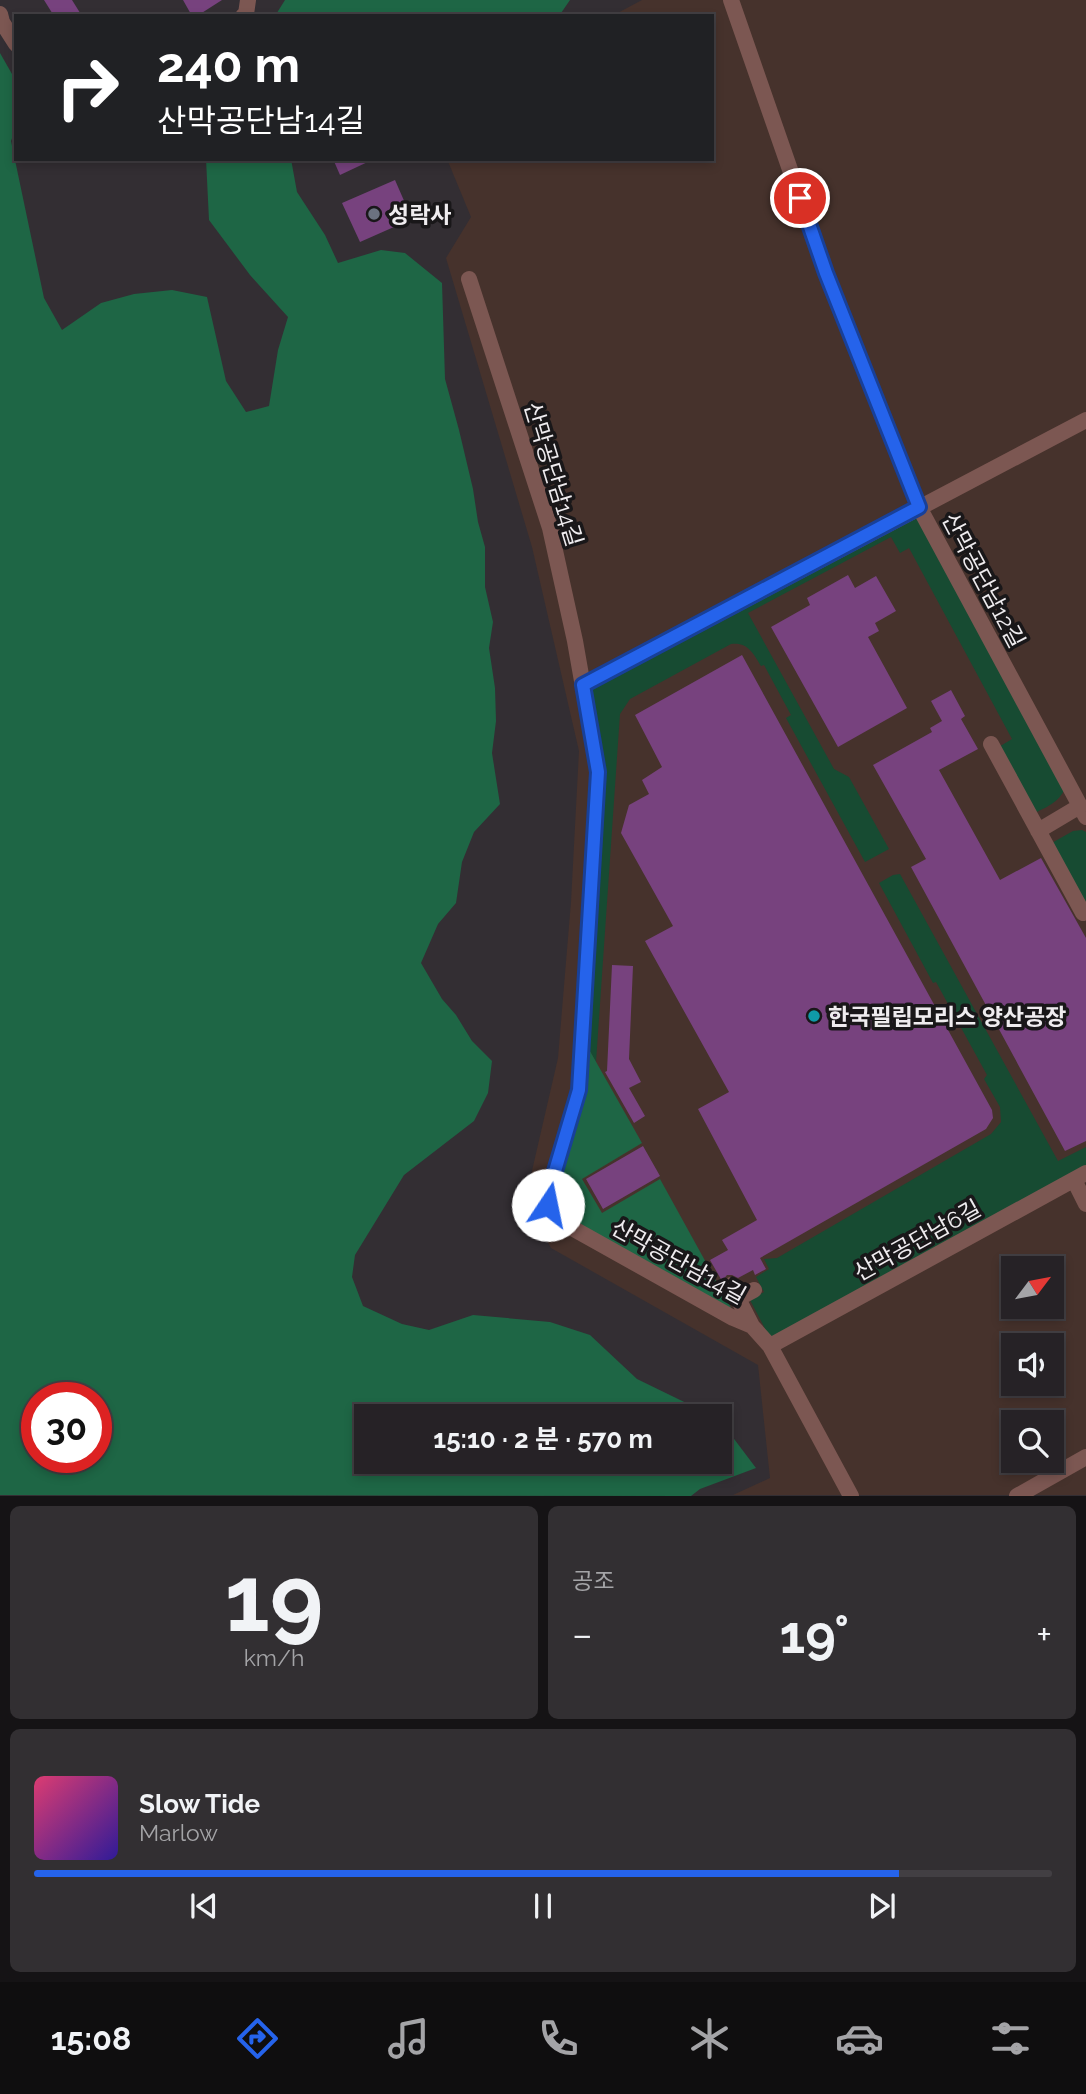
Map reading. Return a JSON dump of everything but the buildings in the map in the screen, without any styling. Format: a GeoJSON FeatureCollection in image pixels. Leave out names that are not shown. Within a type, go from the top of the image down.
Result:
{"type":"FeatureCollection","features":[{"type":"Feature","properties":{"kind":"street","name":"산막공단남12길"},"geometry":{"type":"LineString","coordinates":[[731,0],[826,273],[919,507],[1083,812]]}},
{"type":"Feature","properties":{"kind":"street"},"geometry":{"type":"LineString","coordinates":[[1,19],[14,41]]}},
{"type":"Feature","properties":{"kind":"street","name":"산막공단남14길"},"geometry":{"type":"LineString","coordinates":[[469,279],[550,528],[598,772],[579,1090],[550,1188],[548,1205],[556,1219],[752,1326],[770,1346],[852,1496]]}},
{"type":"Feature","properties":{"kind":"street"},"geometry":{"type":"LineString","coordinates":[[583,685],[1086,420]]}},
{"type":"Feature","properties":{"kind":"street"},"geometry":{"type":"LineString","coordinates":[[991,744],[1083,913]]}},
{"type":"Feature","properties":{"kind":"street"},"geometry":{"type":"LineString","coordinates":[[1038,831],[1083,812]]}},
{"type":"Feature","properties":{"kind":"street"},"geometry":{"type":"LineString","coordinates":[[1080,1177],[1086,1204]]}},
{"type":"Feature","properties":{"kind":"street","name":"산막공단남6길"},"geometry":{"type":"LineString","coordinates":[[770,1346],[1080,1177]]}},
{"type":"Feature","properties":{"kind":"street"},"geometry":{"type":"LineString","coordinates":[[752,1326],[735,1292],[754,1290]]}},
{"type":"Feature","properties":{"kind":"street"},"geometry":{"type":"LineString","coordinates":[[1017,1496],[1086,1457]]}},
{"type":"Feature","properties":{"kind":"shaded area"},"geometry":{"type":"Polygon","coordinates":[[[642,0],[1086,0],[1086,1495],[733,1495],[770,1478],[758,1365],[551,1248],[525,1201],[558,1058],[571,902],[579,751],[532,547],[446,258],[471,217],[448,161],[714,161],[714,14],[616,14],[642,0]]]}},
{"type":"Feature","properties":{"kind":"green space"},"geometry":{"type":"Polygon","coordinates":[[[285,0],[570,0],[560,14],[276,14],[285,0]]]}},
{"type":"Feature","properties":{"kind":"green space"},"geometry":{"type":"Polygon","coordinates":[[[0,53],[14,78],[14,133],[11,141],[44,298],[62,330],[101,303],[134,294],[172,290],[207,297],[226,381],[246,412],[269,406],[278,350],[288,317],[250,275],[209,220],[206,161],[291,161],[297,192],[325,235],[338,263],[381,250],[405,253],[442,283],[445,379],[485,547],[485,587],[493,622],[489,648],[495,688],[496,721],[492,753],[500,804],[474,832],[462,862],[456,903],[438,924],[421,963],[442,999],[472,1041],[492,1061],[488,1093],[474,1121],[404,1175],[355,1255],[352,1277],[363,1306],[402,1324],[429,1330],[473,1315],[550,1322],[590,1335],[637,1379],[688,1404],[354,1404],[354,1474],[732,1474],[732,1436],[756,1468],[700,1489],[691,1496],[0,1495],[0,53]]]}},
{"type":"Feature","properties":{"kind":"green space"},"geometry":{"type":"Polygon","coordinates":[[[919,507],[1065,788],[1052,804],[1033,814],[997,748],[1012,739],[909,548],[900,553],[891,537],[748,613],[834,769],[849,777],[889,849],[865,862],[786,718],[791,715],[764,665],[761,666],[746,647],[731,644],[630,699],[620,714],[596,1062],[582,1037],[598,772],[583,685],[919,507]]]}},
{"type":"Feature","properties":{"kind":"green space"},"geometry":{"type":"Polygon","coordinates":[[[1073,831],[1086,832],[1086,902],[1083,903],[1050,844],[1073,831]]]}},
{"type":"Feature","properties":{"kind":"green space"},"geometry":{"type":"Polygon","coordinates":[[[900,874],[1058,1161],[1086,1147],[1086,1172],[770,1338],[750,1300],[764,1292],[756,1277],[769,1269],[764,1259],[777,1258],[991,1134],[1001,1122],[1000,1107],[984,1079],[987,1075],[879,883],[900,874]]]}},
{"type":"Feature","properties":{"kind":"green space"},"geometry":{"type":"Polygon","coordinates":[[[582,1037],[642,1143],[582,1179],[602,1213],[660,1179],[735,1315],[556,1219],[548,1197],[579,1090],[582,1037]]]}},
{"type":"Feature","properties":{"kind":"place","name":"성락사"},"geometry":{"type":"Point","coordinates":[374,214]}},
{"type":"Feature","properties":{"kind":"place","name":"한국필립모리스 양산공장"},"geometry":{"type":"Point","coordinates":[814,1016]}},
{"type":"Feature","properties":{"kind":"route"},"geometry":{"type":"LineString","coordinates":[[548,1205],[550,1188],[579,1090],[598,772],[583,685],[919,507],[826,273],[800,198]]}}]}
